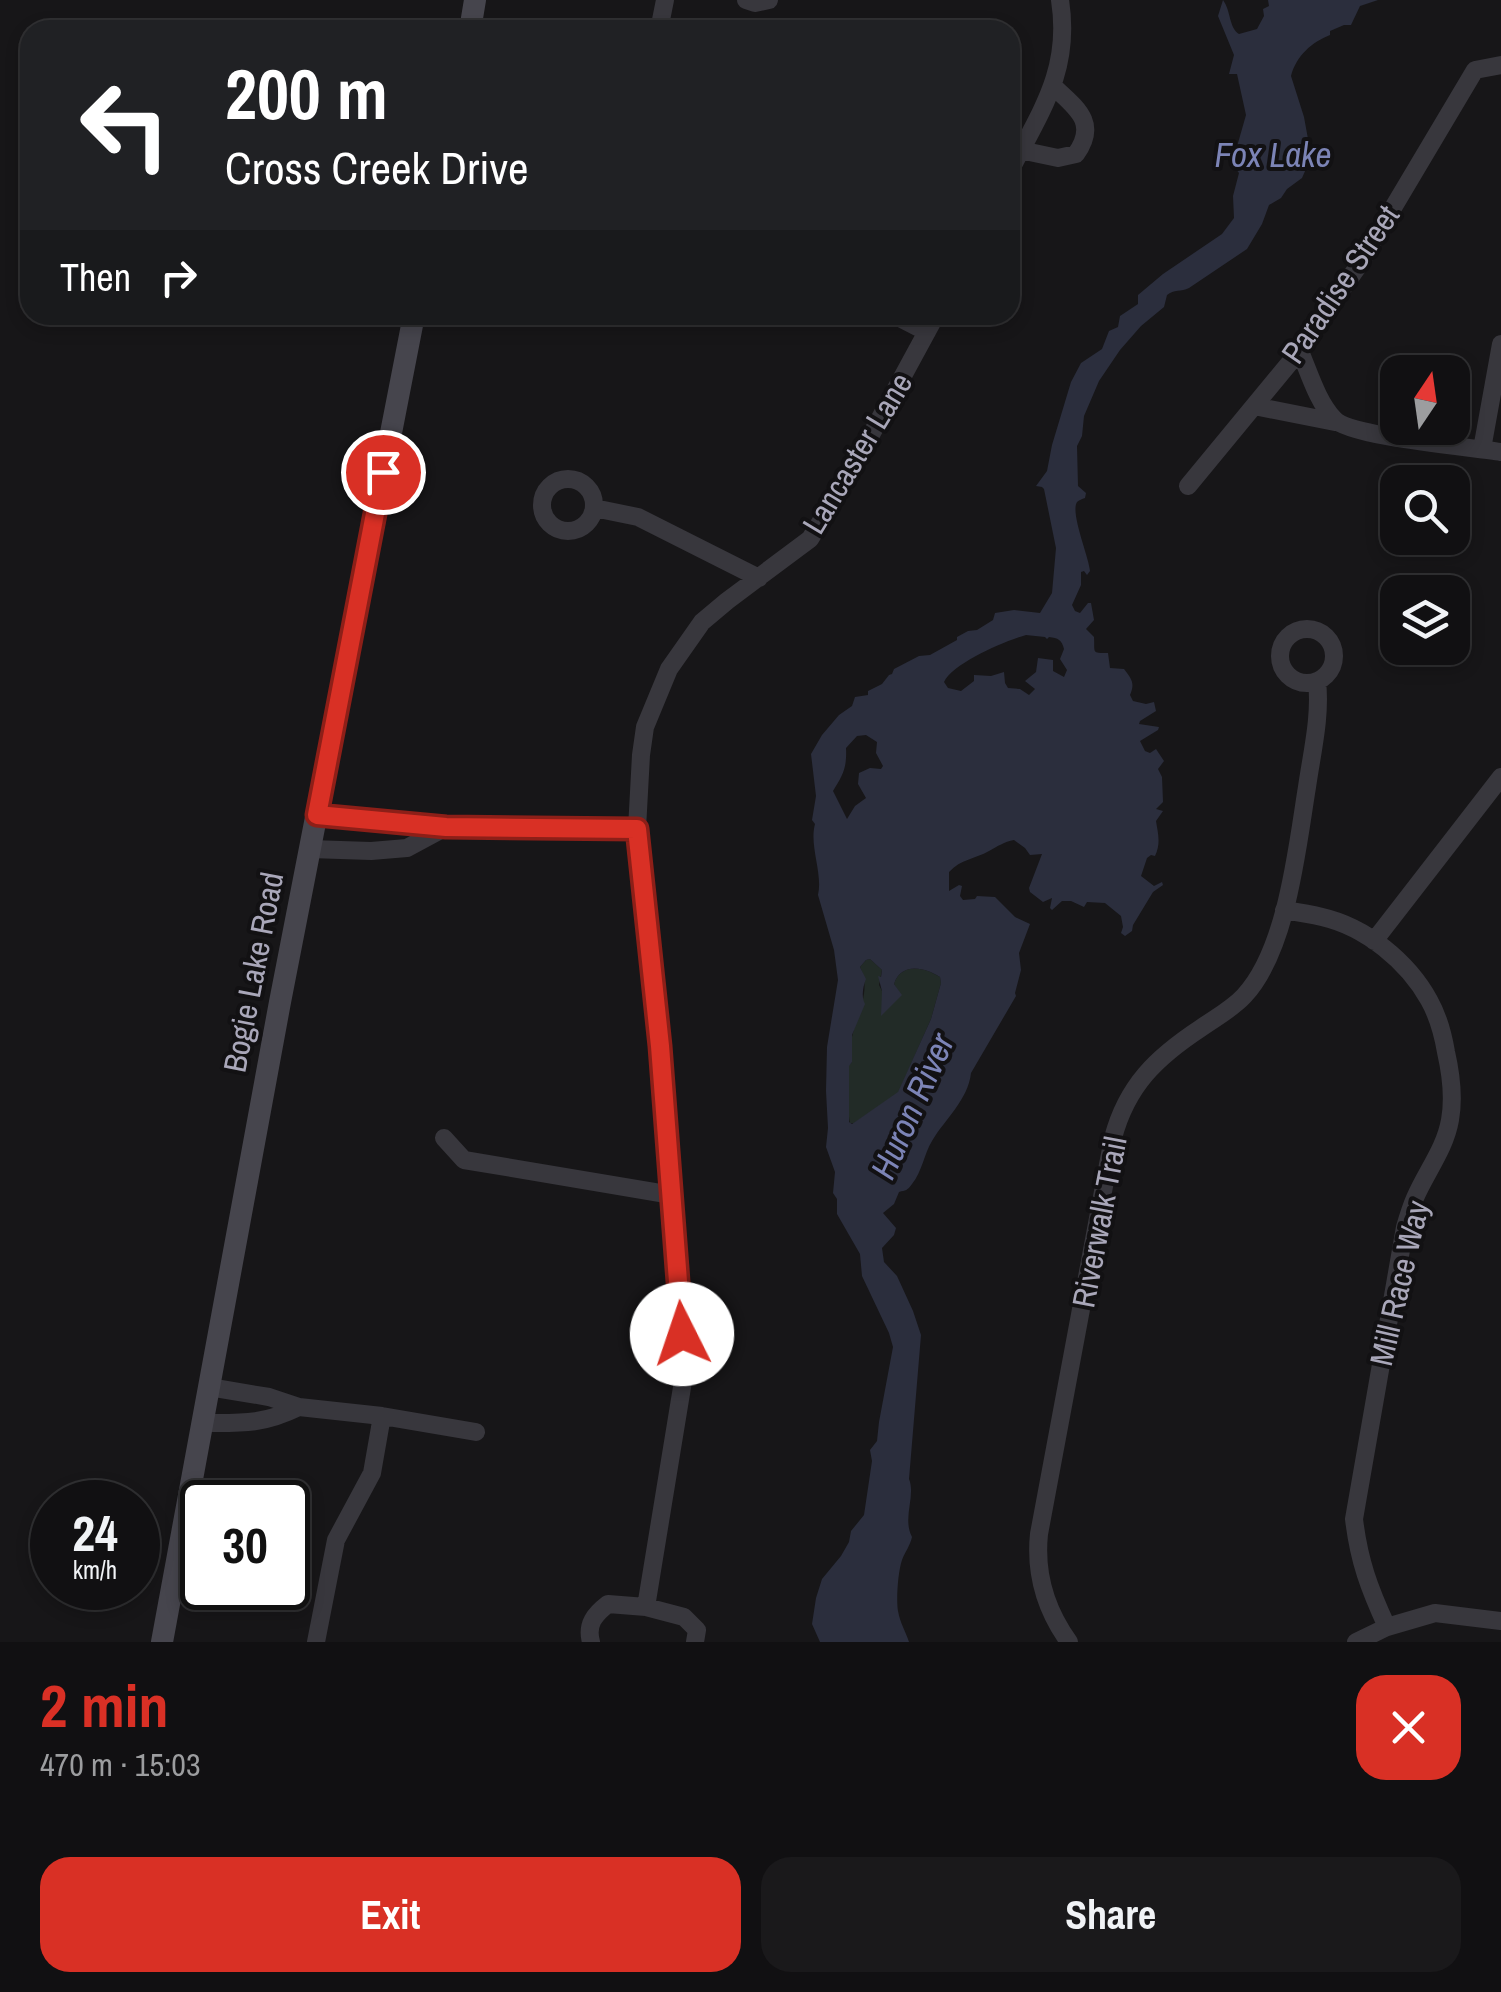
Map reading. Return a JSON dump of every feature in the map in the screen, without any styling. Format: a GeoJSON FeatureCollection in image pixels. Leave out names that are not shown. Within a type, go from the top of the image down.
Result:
{"type":"FeatureCollection","features":[{"type":"Feature","properties":{"kind":"main road","name":"Bogie Lake Road"},"geometry":{"type":"LineString","coordinates":[[162,1642],[412,325]]}},
{"type":"Feature","properties":{"kind":"street"},"geometry":{"type":"LineString","coordinates":[[746,0],[769,0]]}},
{"type":"Feature","properties":{"kind":"street"},"geometry":{"type":"LineString","coordinates":[[1053,86],[1085,120],[1085,134],[1076,154],[1058,158],[1020,150],[1053,86],[1061,60],[1064,32],[1060,0]]}},
{"type":"Feature","properties":{"kind":"street","name":"Paradise Street"},"geometry":{"type":"LineString","coordinates":[[1188,486],[1299,350],[1358,264],[1476,70],[1501,65]]}},
{"type":"Feature","properties":{"kind":"street","name":"Lancaster Lane"},"geometry":{"type":"LineString","coordinates":[[646,1608],[685,1369],[660,1046],[637,829],[646,727],[669,669],[702,622],[810,539],[930,325]]}},
{"type":"Feature","properties":{"kind":"street"},"geometry":{"type":"LineString","coordinates":[[1254,406],[1356,430],[1491,450],[1501,344]]}},
{"type":"Feature","properties":{"kind":"street"},"geometry":{"type":"LineString","coordinates":[[1299,350],[1335,422]]}},
{"type":"Feature","properties":{"kind":"street"},"geometry":{"type":"LineString","coordinates":[[594,508],[638,517],[759,578]]}},
{"type":"Feature","properties":{"kind":"street","name":"Riverwalk Trail"},"geometry":{"type":"LineString","coordinates":[[1069,1642],[1053,1615],[1040,1578],[1039,1534],[1116,1127],[1130,1096],[1157,1060],[1233,1006],[1252,986],[1268,956],[1284,910],[1319,712],[1317,681]]}},
{"type":"Feature","properties":{"kind":"street"},"geometry":{"type":"LineString","coordinates":[[1374,941],[1501,777]]}},
{"type":"Feature","properties":{"kind":"street"},"geometry":{"type":"LineString","coordinates":[[317,815],[446,827],[637,829]]}},
{"type":"Feature","properties":{"kind":"street"},"geometry":{"type":"LineString","coordinates":[[310,849],[407,848],[446,827]]}},
{"type":"Feature","properties":{"kind":"street","name":"Mill Race Way"},"geometry":{"type":"LineString","coordinates":[[1284,910],[1348,926],[1374,941],[1409,971],[1430,1002],[1442,1032],[1452,1100],[1446,1133],[1414,1198],[1405,1227],[1354,1519],[1366,1581],[1387,1626]]}},
{"type":"Feature","properties":{"kind":"street"},"geometry":{"type":"LineString","coordinates":[[444,1138],[464,1160],[672,1195]]}},
{"type":"Feature","properties":{"kind":"street"},"geometry":{"type":"LineString","coordinates":[[208,1387],[270,1397],[299,1407],[476,1432]]}},
{"type":"Feature","properties":{"kind":"street"},"geometry":{"type":"LineString","coordinates":[[202,1423],[246,1423],[275,1418],[299,1407]]}},
{"type":"Feature","properties":{"kind":"street"},"geometry":{"type":"LineString","coordinates":[[316,1642],[336,1540],[372,1473],[382,1416]]}},
{"type":"Feature","properties":{"kind":"street"},"geometry":{"type":"LineString","coordinates":[[591,1642],[588,1633],[595,1614],[608,1604],[684,1617],[697,1630],[695,1642]]}},
{"type":"Feature","properties":{"kind":"street"},"geometry":{"type":"LineString","coordinates":[[1356,1642],[1387,1626],[1435,1614],[1501,1621]]}},
{"type":"Feature","properties":{"kind":"shaded area"},"geometry":{"type":"Polygon","coordinates":[[[870,959],[882,970],[882,1014],[901,995],[894,984],[902,972],[927,971],[940,977],[941,983],[931,1019],[898,1093],[850,1123],[851,1043],[865,984],[860,967],[870,959]]]}},
{"type":"Feature","properties":{"kind":"water"},"geometry":{"type":"Polygon","coordinates":[[[1223,0],[1239,34],[1257,29],[1263,9],[1269,6],[1268,0],[1378,0],[1360,6],[1351,25],[1330,31],[1330,35],[1306,51],[1293,69],[1291,76],[1310,150],[1302,178],[1269,205],[1247,249],[1189,288],[1167,295],[1164,307],[1120,350],[1099,381],[1084,416],[1077,446],[1078,486],[1086,493],[1076,508],[1090,571],[1087,575],[1081,572],[1081,585],[1072,605],[1080,613],[1091,603],[1094,620],[1086,629],[1094,637],[1095,651],[1108,653],[1110,668],[1124,669],[1132,682],[1133,701],[1154,702],[1156,711],[1139,724],[1159,727],[1158,730],[1140,741],[1145,751],[1156,749],[1164,761],[1158,769],[1163,802],[1156,809],[1163,811],[1156,821],[1157,851],[1147,858],[1141,876],[1154,886],[1162,882],[1163,885],[1153,892],[1132,931],[1125,936],[1121,933],[1121,916],[1105,903],[1087,902],[1084,907],[1062,901],[1052,910],[1052,898],[1043,902],[1030,892],[1042,854],[1030,855],[1014,840],[949,872],[949,891],[962,886],[963,900],[995,897],[1015,917],[1030,924],[1019,953],[1021,970],[1016,996],[971,1073],[961,1101],[932,1141],[915,1179],[883,1213],[896,1228],[882,1248],[884,1262],[897,1276],[921,1335],[909,1479],[908,1522],[912,1537],[901,1565],[897,1593],[899,1615],[909,1642],[820,1642],[812,1624],[816,1598],[822,1579],[841,1556],[851,1531],[864,1515],[872,1461],[870,1450],[877,1441],[893,1347],[862,1276],[860,1254],[837,1214],[835,1172],[826,1147],[827,1047],[838,980],[818,895],[811,754],[839,715],[852,706],[855,697],[868,695],[894,669],[977,630],[993,620],[995,613],[1040,613],[1052,593],[1056,548],[1044,489],[1036,486],[1047,471],[1071,382],[1081,363],[1102,349],[1109,331],[1118,327],[1120,316],[1138,304],[1138,295],[1222,234],[1234,218],[1233,196],[1239,173],[1232,164],[1246,115],[1237,74],[1229,74],[1234,55],[1218,16],[1223,0]],[[1026,635],[968,660],[944,682],[948,688],[961,691],[974,681],[974,675],[1004,672],[1008,688],[1029,695],[1035,689],[1025,681],[1036,672],[1038,658],[1053,660],[1053,671],[1064,677],[1067,670],[1060,659],[1064,649],[1061,642],[1052,637],[1026,635]],[[866,735],[857,736],[846,748],[844,771],[833,791],[847,819],[866,798],[858,784],[859,773],[883,766],[876,753],[877,742],[866,735]],[[866,960],[860,967],[866,979],[865,1004],[852,1035],[849,1066],[852,1124],[898,1092],[931,1019],[941,983],[940,977],[927,971],[902,972],[894,984],[902,995],[881,1016],[878,976],[881,977],[882,970],[866,960]]]}},
{"type":"Feature","properties":{"kind":"route"},"geometry":{"type":"LineString","coordinates":[[383,472],[317,815],[446,827],[637,829],[672,1178],[682,1334]]}},
{"type":"Feature","properties":{"kind":"water label","name":"Fox Lake"},"geometry":{"type":"Point","coordinates":[1273,154]}},
{"type":"Feature","properties":{"kind":"water label","name":"Huron River"},"geometry":{"type":"Point","coordinates":[912,1106]}}]}
